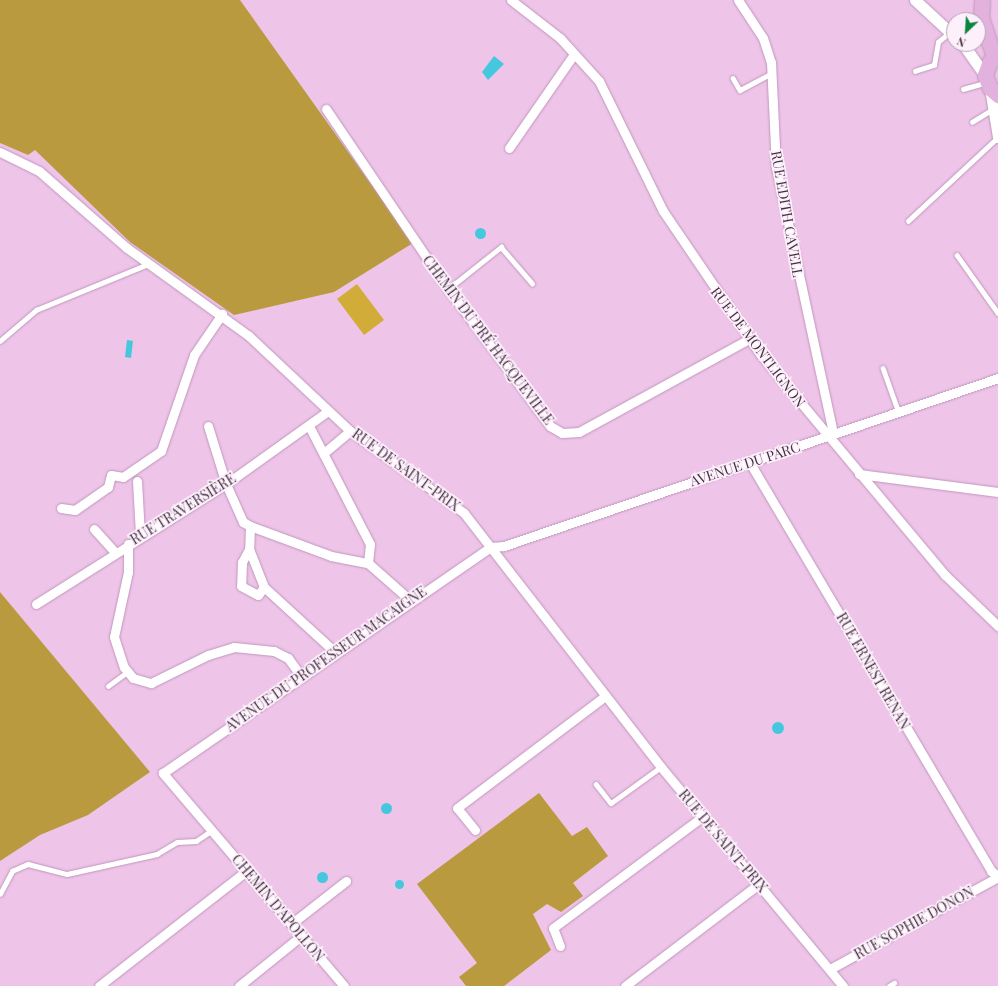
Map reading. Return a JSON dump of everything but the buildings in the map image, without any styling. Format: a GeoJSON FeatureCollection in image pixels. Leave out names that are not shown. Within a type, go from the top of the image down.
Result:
{"type":"FeatureCollection","features":[{"type":"Feature","properties":{"kind":"main road"},"geometry":{"type":"LineString","coordinates":[[983,0],[998,30]]}},
{"type":"Feature","properties":{"kind":"main road"},"geometry":{"type":"LineString","coordinates":[[983,0],[981,17],[995,57],[990,85]]}},
{"type":"Feature","properties":{"kind":"street","name":"RUE DE MONTLIGNON"},"geometry":{"type":"LineString","coordinates":[[511,0],[560,38],[599,81],[663,211],[749,339],[830,435],[859,474],[945,575],[998,626]]}},
{"type":"Feature","properties":{"kind":"street","name":"RUE EDITH CAVELL"},"geometry":{"type":"LineString","coordinates":[[738,0],[763,38],[772,73],[778,181],[830,435]]}},
{"type":"Feature","properties":{"kind":"street"},"geometry":{"type":"LineString","coordinates":[[916,0],[946,28]]}},
{"type":"Feature","properties":{"kind":"street"},"geometry":{"type":"LineString","coordinates":[[969,52],[990,85],[991,110],[998,137]]}},
{"type":"Feature","properties":{"kind":"street"},"geometry":{"type":"LineString","coordinates":[[980,52],[995,57]]}},
{"type":"Feature","properties":{"kind":"street"},"geometry":{"type":"LineString","coordinates":[[509,148],[574,54]]}},
{"type":"Feature","properties":{"kind":"street","name":"CHEMIN DU PRÉ HACQUEVILLE"},"geometry":{"type":"LineString","coordinates":[[326,109],[448,288],[550,426],[562,433],[579,432],[749,339]]}},
{"type":"Feature","properties":{"kind":"street","name":"RUE DE SAINT-PRIX"},"geometry":{"type":"LineString","coordinates":[[0,152],[39,171],[148,264],[222,314],[249,336],[350,431],[438,491],[464,513],[661,767],[830,969],[841,985]]}},
{"type":"Feature","properties":{"kind":"street"},"geometry":{"type":"LineString","coordinates":[[61,508],[75,510],[108,487],[111,475],[123,477],[161,451],[194,355],[222,314]]}},
{"type":"Feature","properties":{"kind":"street","name":"AVENUE DU PARC"},"geometry":{"type":"LineString","coordinates":[[491,548],[504,546],[750,463],[898,410],[998,378]]}},
{"type":"Feature","properties":{"kind":"street","name":"RUE TRAVERSIÈRE"},"geometry":{"type":"LineString","coordinates":[[36,604],[140,535],[226,484],[328,411]]}},
{"type":"Feature","properties":{"kind":"street"},"geometry":{"type":"LineString","coordinates":[[208,426],[226,484],[243,522],[250,526],[331,556],[368,563],[410,600]]}},
{"type":"Feature","properties":{"kind":"street"},"geometry":{"type":"LineString","coordinates":[[309,426],[326,452],[370,544],[368,563]]}},
{"type":"Feature","properties":{"kind":"street"},"geometry":{"type":"LineString","coordinates":[[326,452],[350,431]]}},
{"type":"Feature","properties":{"kind":"street","name":"RUE ERNEST RENAN"},"geometry":{"type":"LineString","coordinates":[[750,463],[991,872],[998,877]]}},
{"type":"Feature","properties":{"kind":"street"},"geometry":{"type":"LineString","coordinates":[[859,474],[998,492]]}},
{"type":"Feature","properties":{"kind":"street"},"geometry":{"type":"LineString","coordinates":[[137,481],[140,535]]}},
{"type":"Feature","properties":{"kind":"street"},"geometry":{"type":"LineString","coordinates":[[250,526],[249,549],[264,587],[335,652]]}},
{"type":"Feature","properties":{"kind":"street"},"geometry":{"type":"LineString","coordinates":[[94,529],[115,552]]}},
{"type":"Feature","properties":{"kind":"street"},"geometry":{"type":"LineString","coordinates":[[128,544],[128,572],[114,637],[127,672],[151,683],[208,655],[234,647],[274,651],[288,658],[301,676]]}},
{"type":"Feature","properties":{"kind":"street","name":"AVENUE DU PROFESSEUR MACAIGNE"},"geometry":{"type":"LineString","coordinates":[[163,773],[410,600],[491,548]]}},
{"type":"Feature","properties":{"kind":"street"},"geometry":{"type":"LineString","coordinates":[[249,549],[242,562],[241,586],[258,595],[264,587]]}},
{"type":"Feature","properties":{"kind":"street"},"geometry":{"type":"LineString","coordinates":[[475,830],[457,808],[605,696]]}},
{"type":"Feature","properties":{"kind":"street","name":"CHEMIN D'APOLLON"},"geometry":{"type":"LineString","coordinates":[[163,773],[344,986]]}},
{"type":"Feature","properties":{"kind":"street"},"geometry":{"type":"LineString","coordinates":[[560,946],[553,928],[703,816]]}},
{"type":"Feature","properties":{"kind":"street"},"geometry":{"type":"LineString","coordinates":[[99,986],[246,871]]}},
{"type":"Feature","properties":{"kind":"street","name":"RUE SOPHIE DONON"},"geometry":{"type":"LineString","coordinates":[[830,969],[998,877]]}},
{"type":"Feature","properties":{"kind":"street"},"geometry":{"type":"LineString","coordinates":[[291,924],[346,881]]}},
{"type":"Feature","properties":{"kind":"street"},"geometry":{"type":"LineString","coordinates":[[625,986],[758,884]]}},
{"type":"Feature","properties":{"kind":"street"},"geometry":{"type":"LineString","coordinates":[[239,986],[301,936]]}},
{"type":"Feature","properties":{"kind":"lane"},"geometry":{"type":"LineString","coordinates":[[915,71],[934,65],[938,42],[946,37]]}},
{"type":"Feature","properties":{"kind":"lane"},"geometry":{"type":"LineString","coordinates":[[733,78],[740,90],[772,73]]}},
{"type":"Feature","properties":{"kind":"lane"},"geometry":{"type":"LineString","coordinates":[[963,89],[990,85]]}},
{"type":"Feature","properties":{"kind":"lane"},"geometry":{"type":"LineString","coordinates":[[972,122],[991,110]]}},
{"type":"Feature","properties":{"kind":"lane"},"geometry":{"type":"LineString","coordinates":[[908,221],[998,137]]}},
{"type":"Feature","properties":{"kind":"lane"},"geometry":{"type":"LineString","coordinates":[[448,288],[501,247],[532,283]]}},
{"type":"Feature","properties":{"kind":"lane"},"geometry":{"type":"LineString","coordinates":[[957,255],[998,313]]}},
{"type":"Feature","properties":{"kind":"lane"},"geometry":{"type":"LineString","coordinates":[[0,341],[36,310],[148,264]]}},
{"type":"Feature","properties":{"kind":"lane"},"geometry":{"type":"LineString","coordinates":[[883,368],[898,410]]}},
{"type":"Feature","properties":{"kind":"lane"},"geometry":{"type":"LineString","coordinates":[[108,686],[127,672]]}},
{"type":"Feature","properties":{"kind":"lane"},"geometry":{"type":"LineString","coordinates":[[596,784],[611,803],[661,767]]}},
{"type":"Feature","properties":{"kind":"lane"},"geometry":{"type":"LineString","coordinates":[[0,894],[12,872],[28,864],[67,874],[157,854],[177,842],[196,841],[211,831]]}},
{"type":"Feature","properties":{"kind":"lane"},"geometry":{"type":"LineString","coordinates":[[889,986],[894,983]]}},
{"type":"Feature","properties":{"kind":"shaded area"},"geometry":{"type":"Polygon","coordinates":[[[0,0],[240,0],[413,243],[334,292],[234,315],[130,242],[35,150],[28,155],[0,143],[0,0]]]}},
{"type":"Feature","properties":{"kind":"shaded area"},"geometry":{"type":"Polygon","coordinates":[[[357,284],[384,320],[364,335],[337,299],[357,284]]]}},
{"type":"Feature","properties":{"kind":"shaded area"},"geometry":{"type":"Polygon","coordinates":[[[0,592],[150,772],[88,815],[40,835],[0,861],[0,592]]]}},
{"type":"Feature","properties":{"kind":"shaded area"},"geometry":{"type":"Polygon","coordinates":[[[539,793],[572,836],[587,827],[608,856],[573,883],[583,896],[561,912],[547,904],[533,914],[551,950],[504,986],[466,986],[459,977],[477,963],[417,884],[539,793]]]}},
{"type":"Feature","properties":{"kind":"water"},"geometry":{"type":"Polygon","coordinates":[[[494,56],[504,64],[488,80],[482,72],[494,56]]]}},
{"type":"Feature","properties":{"kind":"water"},"geometry":{"type":"Polygon","coordinates":[[[480,227],[484,229],[486,233],[484,237],[480,239],[476,237],[474,233],[476,229],[480,227]]]}},
{"type":"Feature","properties":{"kind":"water"},"geometry":{"type":"Polygon","coordinates":[[[127,340],[133,341],[131,358],[125,357],[127,340]]]}},
{"type":"Feature","properties":{"kind":"water"},"geometry":{"type":"Polygon","coordinates":[[[780,722],[783,723],[783,733],[776,734],[773,733],[772,726],[773,723],[780,722]]]}},
{"type":"Feature","properties":{"kind":"water"},"geometry":{"type":"Polygon","coordinates":[[[384,803],[388,803],[390,804],[390,812],[384,813],[381,810],[381,806],[384,803]]]}},
{"type":"Feature","properties":{"kind":"water"},"geometry":{"type":"Polygon","coordinates":[[[322,871],[326,873],[328,877],[326,881],[322,883],[318,881],[316,877],[318,873],[322,871]]]}},
{"type":"Feature","properties":{"kind":"water"},"geometry":{"type":"Polygon","coordinates":[[[399,879],[404,884],[399,889],[394,884],[399,879]]]}}]}
